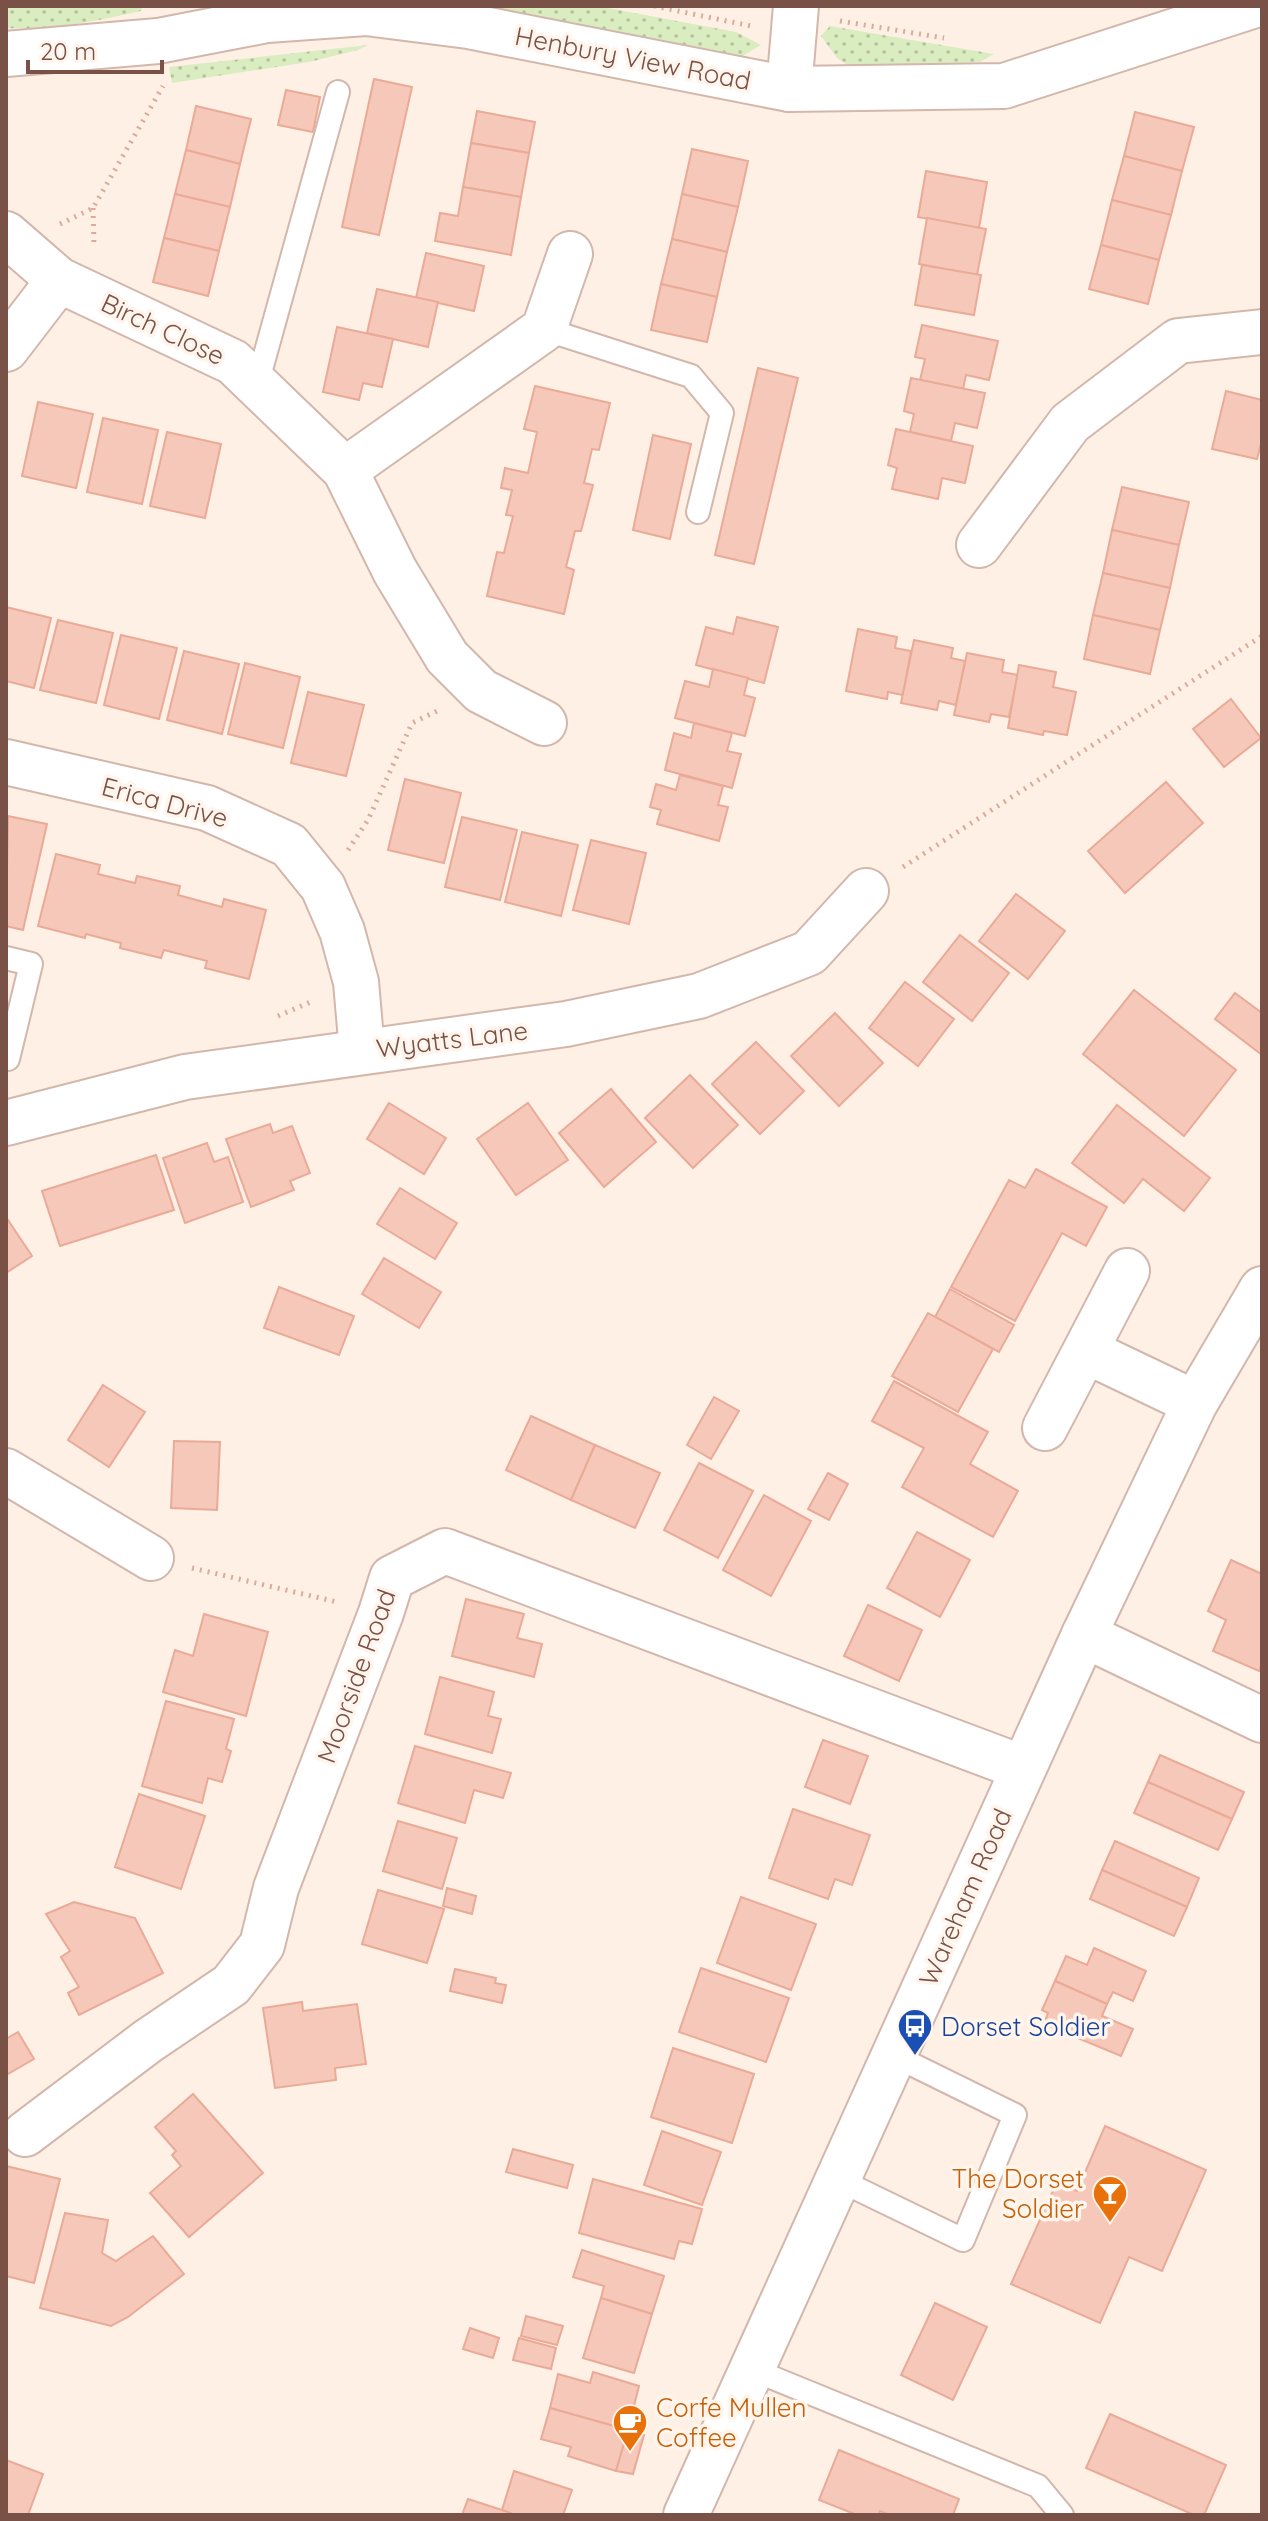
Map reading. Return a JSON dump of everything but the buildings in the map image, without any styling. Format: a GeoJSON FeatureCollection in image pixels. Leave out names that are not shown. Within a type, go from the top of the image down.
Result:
{"type":"FeatureCollection","features":[{"type":"Feature","properties":{"kind":"street","name":"Henbury View Road"},"geometry":{"type":"LineString","coordinates":[[6,54],[158,41],[267,20],[366,13],[468,26],[789,89],[1004,86],[1252,6]]}},
{"type":"Feature","properties":{"kind":"street"},"geometry":{"type":"LineString","coordinates":[[789,89],[795,18]]}},
{"type":"Feature","properties":{"kind":"street","name":"Birch Close"},"geometry":{"type":"LineString","coordinates":[[9,236],[59,280],[233,362],[345,470],[395,571],[447,657],[481,691],[544,723]]}},
{"type":"Feature","properties":{"kind":"street"},"geometry":{"type":"LineString","coordinates":[[345,470],[544,329],[570,254]]}},
{"type":"Feature","properties":{"kind":"street"},"geometry":{"type":"LineString","coordinates":[[6,349],[59,280]]}},
{"type":"Feature","properties":{"kind":"street"},"geometry":{"type":"LineString","coordinates":[[979,545],[1070,423],[1166,350],[1178,341],[1262,332]]}},
{"type":"Feature","properties":{"kind":"street","name":"Erica Drive"},"geometry":{"type":"LineString","coordinates":[[6,762],[207,808],[289,845],[323,887],[342,931],[356,982],[362,1051]]}},
{"type":"Feature","properties":{"kind":"street","name":"Wyatts Lane"},"geometry":{"type":"LineString","coordinates":[[6,1123],[185,1077],[566,1024],[699,996],[809,953],[866,891]]}},
{"type":"Feature","properties":{"kind":"street"},"geometry":{"type":"LineString","coordinates":[[1045,1428],[1127,1271]]}},
{"type":"Feature","properties":{"kind":"street","name":"Wareham Road"},"geometry":{"type":"LineString","coordinates":[[686,2515],[1084,1635],[1195,1403],[1262,1289]]}},
{"type":"Feature","properties":{"kind":"street"},"geometry":{"type":"LineString","coordinates":[[1086,1351],[1195,1403]]}},
{"type":"Feature","properties":{"kind":"street"},"geometry":{"type":"LineString","coordinates":[[6,1471],[151,1558]]}},
{"type":"Feature","properties":{"kind":"street","name":"Moorside Road"},"geometry":{"type":"LineString","coordinates":[[25,2134],[148,2041],[231,1985],[262,1945],[276,1888],[392,1578],[445,1551],[1023,1768]]}},
{"type":"Feature","properties":{"kind":"street"},"geometry":{"type":"LineString","coordinates":[[1084,1635],[1262,1720]]}},
{"type":"Feature","properties":{"kind":"lane"},"geometry":{"type":"LineString","coordinates":[[257,384],[338,92]]}},
{"type":"Feature","properties":{"kind":"lane"},"geometry":{"type":"LineString","coordinates":[[544,329],[691,376],[722,413],[698,512]]}},
{"type":"Feature","properties":{"kind":"lane"},"geometry":{"type":"LineString","coordinates":[[6,958],[31,964],[8,1059]]}},
{"type":"Feature","properties":{"kind":"lane"},"geometry":{"type":"LineString","coordinates":[[837,2179],[963,2240],[1015,2115],[893,2055]]}},
{"type":"Feature","properties":{"kind":"lane"},"geometry":{"type":"LineString","coordinates":[[751,2369],[1038,2486],[1062,2515]]}},
{"type":"Feature","properties":{"kind":"path"},"geometry":{"type":"LineString","coordinates":[[654,6],[795,18],[949,39]]}},
{"type":"Feature","properties":{"kind":"path"},"geometry":{"type":"LineString","coordinates":[[9,236],[53,228],[93,208],[163,88],[158,41]]}},
{"type":"Feature","properties":{"kind":"path"},"geometry":{"type":"LineString","coordinates":[[866,891],[1262,636]]}},
{"type":"Feature","properties":{"kind":"path"},"geometry":{"type":"LineString","coordinates":[[323,887],[368,820],[412,723],[481,691]]}},
{"type":"Feature","properties":{"kind":"path"},"geometry":{"type":"LineString","coordinates":[[151,1558],[381,1613]]}},
{"type":"Feature","properties":{"kind":"green space"},"geometry":{"type":"Polygon","coordinates":[[[6,6],[143,6],[141,11],[91,21],[6,28],[6,6]]]}},
{"type":"Feature","properties":{"kind":"green space"},"geometry":{"type":"Polygon","coordinates":[[[478,6],[597,6],[736,32],[761,45],[741,57],[478,6]]]}},
{"type":"Feature","properties":{"kind":"green space"},"geometry":{"type":"Polygon","coordinates":[[[830,26],[994,54],[980,62],[900,68],[850,67],[837,58],[821,36],[830,26]]]}},
{"type":"Feature","properties":{"kind":"green space"},"geometry":{"type":"Polygon","coordinates":[[[368,45],[309,62],[172,83],[169,67],[368,45]]]}},
{"type":"Feature","properties":{"kind":"place","name":"Dorset Soldier"},"geometry":{"type":"Point","coordinates":[915,2057]}},
{"type":"Feature","properties":{"kind":"place","name":"The Dorset Soldier"},"geometry":{"type":"Point","coordinates":[1110,2224]}},
{"type":"Feature","properties":{"kind":"place","name":"Corfe Mullen Coffee"},"geometry":{"type":"Point","coordinates":[630,2453]}}]}
